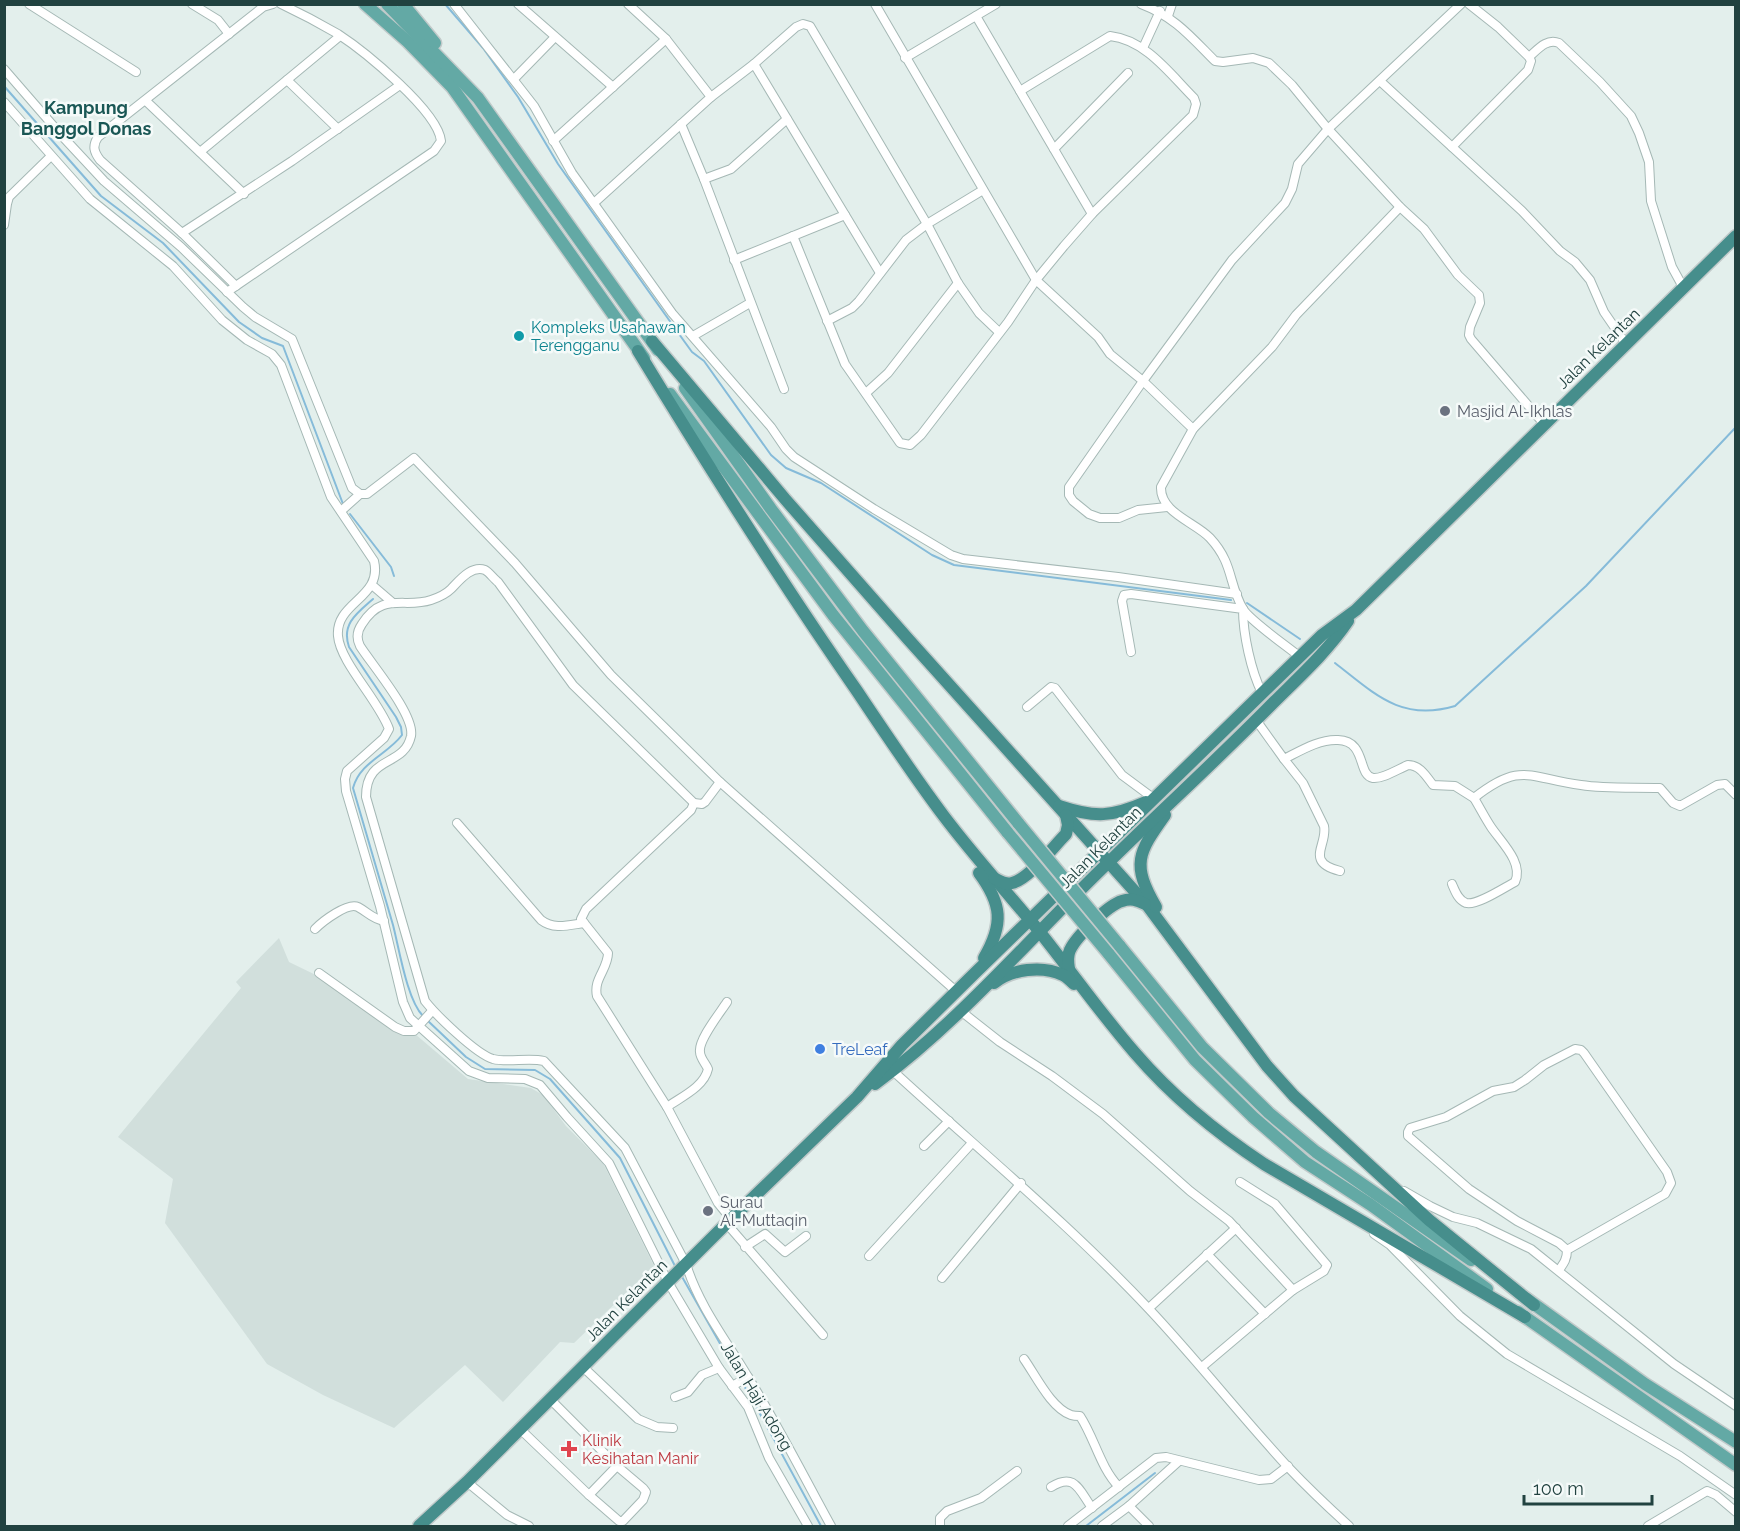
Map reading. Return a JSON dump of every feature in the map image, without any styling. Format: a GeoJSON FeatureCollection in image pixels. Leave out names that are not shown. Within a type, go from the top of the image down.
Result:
{"type":"FeatureCollection","features":[{"type":"Feature","properties":{"kind":"highway","name":"Jalan Kelantan"},"geometry":{"type":"LineString","coordinates":[[419,1527],[857,1097],[902,1045],[1153,798],[1322,635],[1356,610],[1736,236]]}},
{"type":"Feature","properties":{"kind":"highway"},"geometry":{"type":"LineString","coordinates":[[652,341],[816,534],[1147,905],[1267,1066],[1294,1096],[1429,1220],[1534,1305]]}},
{"type":"Feature","properties":{"kind":"highway"},"geometry":{"type":"LineString","coordinates":[[638,351],[795,601],[944,816],[1040,931],[1135,1053],[1166,1086],[1235,1144],[1315,1195],[1525,1317]]}},
{"type":"Feature","properties":{"kind":"highway","name":"Jalan Kelantan"},"geometry":{"type":"LineString","coordinates":[[857,1097],[893,1071],[962,1011],[1108,862],[1332,644],[1356,610]]}},
{"type":"Feature","properties":{"kind":"highway"},"geometry":{"type":"LineString","coordinates":[[1168,931],[1140,876],[1141,855],[1149,837],[1183,790]]}},
{"type":"Feature","properties":{"kind":"highway"},"geometry":{"type":"LineString","coordinates":[[1062,810],[1089,815],[1112,815],[1153,798]]}},
{"type":"Feature","properties":{"kind":"highway"},"geometry":{"type":"LineString","coordinates":[[992,876],[1005,884],[1013,884],[1025,877],[1066,834],[1068,825],[1062,810]]}},
{"type":"Feature","properties":{"kind":"highway"},"geometry":{"type":"LineString","coordinates":[[944,816],[959,845],[990,887],[995,898],[999,926],[992,945],[976,972]]}},
{"type":"Feature","properties":{"kind":"highway"},"geometry":{"type":"LineString","coordinates":[[1069,969],[1070,950],[1081,935],[1113,906],[1121,901],[1135,899],[1147,905]]}},
{"type":"Feature","properties":{"kind":"highway"},"geometry":{"type":"LineString","coordinates":[[971,1002],[998,980],[1022,970],[1044,970],[1064,975],[1105,1015]]}},
{"type":"Feature","properties":{"kind":"main road"},"geometry":{"type":"LineString","coordinates":[[360,4],[370,8],[452,87],[638,351],[833,615],[1008,833],[1195,1060],[1253,1117],[1305,1162],[1371,1205],[1525,1317],[1736,1465]]}},
{"type":"Feature","properties":{"kind":"main road"},"geometry":{"type":"LineString","coordinates":[[387,4],[478,98]]}},
{"type":"Feature","properties":{"kind":"main road"},"geometry":{"type":"LineString","coordinates":[[403,4],[478,98],[771,509],[863,631],[1202,1047],[1269,1113],[1317,1152],[1645,1384],[1736,1442]]}},
{"type":"Feature","properties":{"kind":"street"},"geometry":{"type":"LineString","coordinates":[[29,4],[136,72]]}},
{"type":"Feature","properties":{"kind":"street"},"geometry":{"type":"LineString","coordinates":[[192,4],[218,20],[229,34]]}},
{"type":"Feature","properties":{"kind":"street"},"geometry":{"type":"LineString","coordinates":[[236,286],[182,233],[100,160],[94,150],[94,142],[263,7],[273,4]]}},
{"type":"Feature","properties":{"kind":"street"},"geometry":{"type":"LineString","coordinates":[[227,292],[439,146],[441,141],[441,135],[427,111],[400,85],[340,36],[281,4]]}},
{"type":"Feature","properties":{"kind":"street"},"geometry":{"type":"LineString","coordinates":[[454,4],[534,106],[572,173],[672,313],[794,457],[874,509],[951,555],[963,559],[1237,594]]}},
{"type":"Feature","properties":{"kind":"street"},"geometry":{"type":"LineString","coordinates":[[518,4],[613,87]]}},
{"type":"Feature","properties":{"kind":"street"},"geometry":{"type":"LineString","coordinates":[[628,4],[666,39],[711,97]]}},
{"type":"Feature","properties":{"kind":"street"},"geometry":{"type":"LineString","coordinates":[[874,4],[1036,280],[1098,337],[1110,354],[1143,381],[1193,429]]}},
{"type":"Feature","properties":{"kind":"street"},"geometry":{"type":"LineString","coordinates":[[905,57],[996,4]]}},
{"type":"Feature","properties":{"kind":"street"},"geometry":{"type":"LineString","coordinates":[[1141,4],[1168,16],[1215,61],[1253,58],[1269,63],[1292,84],[1328,129],[1400,207],[1424,229],[1458,275],[1479,295],[1480,303],[1470,327],[1471,339],[1544,424]]}},
{"type":"Feature","properties":{"kind":"street"},"geometry":{"type":"LineString","coordinates":[[1168,16],[1172,4]]}},
{"type":"Feature","properties":{"kind":"street"},"geometry":{"type":"LineString","coordinates":[[1167,507],[1138,510],[1119,518],[1101,518],[1089,514],[1069,495],[1072,482],[1232,260],[1285,203],[1292,189],[1298,164],[1328,129],[1461,4]]}},
{"type":"Feature","properties":{"kind":"street"},"geometry":{"type":"LineString","coordinates":[[1452,147],[1528,70],[1531,61],[1498,27],[1469,4]]}},
{"type":"Feature","properties":{"kind":"street"},"geometry":{"type":"LineString","coordinates":[[1143,48],[1160,11]]}},
{"type":"Feature","properties":{"kind":"street"},"geometry":{"type":"LineString","coordinates":[[976,16],[1092,214]]}},
{"type":"Feature","properties":{"kind":"street"},"geometry":{"type":"LineString","coordinates":[[594,204],[711,97],[754,64],[796,27],[803,24],[810,26],[927,224],[958,283],[979,313],[999,332]]}},
{"type":"Feature","properties":{"kind":"street"},"geometry":{"type":"LineString","coordinates":[[200,152],[340,36]]}},
{"type":"Feature","properties":{"kind":"street"},"geometry":{"type":"LineString","coordinates":[[793,236],[844,364],[900,443],[910,445],[921,435],[1008,322],[1036,280],[1092,214],[1193,115],[1196,104],[1194,98],[1143,48],[1122,38],[1110,36],[1020,91]]}},
{"type":"Feature","properties":{"kind":"street"},"geometry":{"type":"LineString","coordinates":[[514,79],[555,37]]}},
{"type":"Feature","properties":{"kind":"street"},"geometry":{"type":"LineString","coordinates":[[553,141],[666,39]]}},
{"type":"Feature","properties":{"kind":"street"},"geometry":{"type":"LineString","coordinates":[[1529,57],[1546,42],[1553,40],[1559,43],[1600,82],[1631,116],[1640,133],[1649,162],[1652,201],[1672,267],[1683,287]]}},
{"type":"Feature","properties":{"kind":"street"},"geometry":{"type":"LineString","coordinates":[[754,64],[880,273]]}},
{"type":"Feature","properties":{"kind":"street"},"geometry":{"type":"LineString","coordinates":[[4,69],[94,171],[181,247],[255,317],[292,339],[352,488],[360,494],[367,494],[414,458],[515,563],[611,675],[719,784],[957,992]]}},
{"type":"Feature","properties":{"kind":"street"},"geometry":{"type":"LineString","coordinates":[[1054,149],[1128,73]]}},
{"type":"Feature","properties":{"kind":"street"},"geometry":{"type":"LineString","coordinates":[[287,80],[338,129]]}},
{"type":"Feature","properties":{"kind":"street"},"geometry":{"type":"LineString","coordinates":[[1380,81],[1522,211],[1560,251],[1575,262],[1590,280],[1604,312],[1626,344]]}},
{"type":"Feature","properties":{"kind":"street"},"geometry":{"type":"LineString","coordinates":[[182,233],[244,194],[400,85]]}},
{"type":"Feature","properties":{"kind":"street"},"geometry":{"type":"LineString","coordinates":[[146,100],[244,194]]}},
{"type":"Feature","properties":{"kind":"street"},"geometry":{"type":"LineString","coordinates":[[4,102],[90,200],[172,266],[222,320],[247,340],[272,354],[281,365],[331,497],[374,561],[376,570],[372,585],[345,614],[339,624],[338,636],[347,660],[385,717],[389,729],[384,738],[347,771],[345,778],[346,791],[384,921],[403,1002],[410,1018],[469,1071],[488,1078],[525,1078],[534,1081],[547,1091],[567,1117],[609,1163],[677,1272]]}},
{"type":"Feature","properties":{"kind":"street"},"geometry":{"type":"LineString","coordinates":[[704,179],[731,168],[787,119]]}},
{"type":"Feature","properties":{"kind":"street"},"geometry":{"type":"LineString","coordinates":[[681,124],[784,389]]}},
{"type":"Feature","properties":{"kind":"street"},"geometry":{"type":"LineString","coordinates":[[4,225],[9,197],[51,156]]}},
{"type":"Feature","properties":{"kind":"street"},"geometry":{"type":"LineString","coordinates":[[828,321],[852,308],[906,240],[927,224],[983,190]]}},
{"type":"Feature","properties":{"kind":"street"},"geometry":{"type":"LineString","coordinates":[[1262,693],[1256,680],[1243,620],[1243,609],[1221,550],[1203,531],[1167,507],[1161,495],[1161,487],[1193,429],[1272,347],[1296,315],[1400,207]]}},
{"type":"Feature","properties":{"kind":"street"},"geometry":{"type":"LineString","coordinates":[[734,260],[845,215]]}},
{"type":"Feature","properties":{"kind":"street"},"geometry":{"type":"LineString","coordinates":[[866,393],[888,373],[958,283]]}},
{"type":"Feature","properties":{"kind":"street"},"geometry":{"type":"LineString","coordinates":[[693,336],[750,303]]}},
{"type":"Feature","properties":{"kind":"street"},"geometry":{"type":"LineString","coordinates":[[340,511],[360,494]]}},
{"type":"Feature","properties":{"kind":"street"},"geometry":{"type":"LineString","coordinates":[[719,784],[705,802],[694,803],[573,685],[498,582],[485,570],[466,574],[448,592],[430,601],[381,606],[366,618],[357,635],[358,643],[401,705],[411,733],[408,746],[403,752],[377,768],[368,777],[366,797],[425,1001],[431,1012],[480,1052],[493,1059],[544,1061],[553,1068],[625,1148],[719,1368],[734,1385],[748,1407],[769,1458],[808,1527]]}},
{"type":"Feature","properties":{"kind":"street"},"geometry":{"type":"LineString","coordinates":[[372,585],[393,603]]}},
{"type":"Feature","properties":{"kind":"street"},"geometry":{"type":"LineString","coordinates":[[1131,652],[1122,601],[1124,595],[1131,594],[1243,609],[1300,657]]}},
{"type":"Feature","properties":{"kind":"street"},"geometry":{"type":"LineString","coordinates":[[1027,707],[1051,687],[1055,688],[1122,775],[1153,798]]}},
{"type":"Feature","properties":{"kind":"street"},"geometry":{"type":"LineString","coordinates":[[1256,720],[1304,783],[1324,826],[1325,833],[1319,849],[1321,858],[1328,868],[1340,871]]}},
{"type":"Feature","properties":{"kind":"street"},"geometry":{"type":"LineString","coordinates":[[1284,759],[1315,744],[1337,739],[1351,742],[1358,751],[1366,775],[1371,778],[1379,778],[1413,765],[1417,766],[1433,785],[1455,786],[1474,798],[1490,826],[1513,857],[1518,877],[1515,882],[1474,903],[1466,903],[1459,899],[1452,884]]}},
{"type":"Feature","properties":{"kind":"street"},"geometry":{"type":"LineString","coordinates":[[1474,798],[1493,782],[1515,774],[1537,775],[1581,785],[1660,788],[1673,803],[1680,806],[1717,785],[1725,784],[1736,795]]}},
{"type":"Feature","properties":{"kind":"street"},"geometry":{"type":"LineString","coordinates":[[694,803],[691,810],[581,916],[608,954],[596,988],[597,996],[667,1107],[718,1203],[745,1247],[823,1335]]}},
{"type":"Feature","properties":{"kind":"street"},"geometry":{"type":"LineString","coordinates":[[457,823],[541,920],[552,926],[562,927],[584,923]]}},
{"type":"Feature","properties":{"kind":"street"},"geometry":{"type":"LineString","coordinates":[[315,928],[328,918],[355,906],[370,916],[384,921]]}},
{"type":"Feature","properties":{"kind":"street"},"geometry":{"type":"LineString","coordinates":[[319,972],[395,1027],[404,1031],[414,1031],[431,1012]]}},
{"type":"Feature","properties":{"kind":"street"},"geometry":{"type":"LineString","coordinates":[[667,1107],[701,1083],[706,1076],[708,1070],[700,1054],[700,1048],[727,1002]]}},
{"type":"Feature","properties":{"kind":"street"},"geometry":{"type":"LineString","coordinates":[[962,1011],[1000,1042],[1103,1113],[1190,1191],[1236,1228],[1293,1290]]}},
{"type":"Feature","properties":{"kind":"street"},"geometry":{"type":"LineString","coordinates":[[1575,1049],[1584,1053],[1667,1172],[1671,1183],[1665,1194],[1567,1251],[1559,1243],[1517,1221],[1469,1189],[1408,1136],[1408,1132],[1410,1128],[1446,1118],[1493,1091],[1514,1087],[1544,1065],[1575,1049]]}},
{"type":"Feature","properties":{"kind":"street"},"geometry":{"type":"LineString","coordinates":[[893,1071],[972,1143],[1021,1183],[1149,1308],[1288,1466],[1349,1527]]}},
{"type":"Feature","properties":{"kind":"street"},"geometry":{"type":"LineString","coordinates":[[924,1146],[949,1121]]}},
{"type":"Feature","properties":{"kind":"street"},"geometry":{"type":"LineString","coordinates":[[869,1256],[972,1143]]}},
{"type":"Feature","properties":{"kind":"street"},"geometry":{"type":"LineString","coordinates":[[1384,1179],[1453,1217],[1477,1223],[1531,1249],[1674,1364],[1736,1406]]}},
{"type":"Feature","properties":{"kind":"street"},"geometry":{"type":"LineString","coordinates":[[1202,1367],[1293,1290],[1326,1269],[1326,1262],[1275,1204],[1240,1182]]}},
{"type":"Feature","properties":{"kind":"street"},"geometry":{"type":"LineString","coordinates":[[942,1278],[1021,1183]]}},
{"type":"Feature","properties":{"kind":"street"},"geometry":{"type":"LineString","coordinates":[[1315,1195],[1390,1245],[1460,1316],[1507,1354],[1680,1456],[1736,1495]]}},
{"type":"Feature","properties":{"kind":"street"},"geometry":{"type":"LineString","coordinates":[[1149,1308],[1236,1228]]}},
{"type":"Feature","properties":{"kind":"street"},"geometry":{"type":"LineString","coordinates":[[745,1247],[765,1234],[785,1252],[806,1236]]}},
{"type":"Feature","properties":{"kind":"street"},"geometry":{"type":"LineString","coordinates":[[1559,1270],[1566,1260],[1567,1251]]}},
{"type":"Feature","properties":{"kind":"street"},"geometry":{"type":"LineString","coordinates":[[1207,1254],[1265,1314]]}},
{"type":"Feature","properties":{"kind":"street","name":"Jalan Haji Adong"},"geometry":{"type":"LineString","coordinates":[[677,1272],[692,1284],[831,1527]]}},
{"type":"Feature","properties":{"kind":"street"},"geometry":{"type":"LineString","coordinates":[[1024,1359],[1039,1379],[1046,1395],[1070,1415],[1080,1416],[1112,1480],[1119,1487]]}},
{"type":"Feature","properties":{"kind":"street"},"geometry":{"type":"LineString","coordinates":[[583,1367],[638,1419],[657,1427],[673,1428]]}},
{"type":"Feature","properties":{"kind":"street"},"geometry":{"type":"LineString","coordinates":[[675,1397],[688,1392],[702,1376],[719,1368]]}},
{"type":"Feature","properties":{"kind":"street"},"geometry":{"type":"LineString","coordinates":[[734,1385],[747,1378]]}},
{"type":"Feature","properties":{"kind":"street"},"geometry":{"type":"LineString","coordinates":[[520,1429],[589,1495],[619,1521],[623,1521],[643,1500],[646,1492],[550,1399]]}},
{"type":"Feature","properties":{"kind":"street"},"geometry":{"type":"LineString","coordinates":[[1068,1527],[1156,1458],[1166,1457],[1259,1480],[1271,1479],[1288,1466]]}},
{"type":"Feature","properties":{"kind":"street"},"geometry":{"type":"LineString","coordinates":[[1102,1527],[1179,1461]]}},
{"type":"Feature","properties":{"kind":"street"},"geometry":{"type":"LineString","coordinates":[[589,1495],[617,1466]]}},
{"type":"Feature","properties":{"kind":"street"},"geometry":{"type":"LineString","coordinates":[[940,1527],[940,1518],[947,1511],[981,1498],[1017,1471]]}},
{"type":"Feature","properties":{"kind":"street"},"geometry":{"type":"LineString","coordinates":[[1051,1487],[1062,1480],[1068,1480],[1092,1508]]}},
{"type":"Feature","properties":{"kind":"street"},"geometry":{"type":"LineString","coordinates":[[467,1482],[507,1515],[529,1527]]}},
{"type":"Feature","properties":{"kind":"street"},"geometry":{"type":"LineString","coordinates":[[1711,1491],[1717,1482]]}},
{"type":"Feature","properties":{"kind":"street"},"geometry":{"type":"LineString","coordinates":[[1648,1527],[1703,1492],[1711,1491],[1736,1512]]}},
{"type":"Feature","properties":{"kind":"street"},"geometry":{"type":"LineString","coordinates":[[1129,1506],[1149,1527]]}},
{"type":"Feature","properties":{"kind":"shaded area"},"geometry":{"type":"Polygon","coordinates":[[[279,938],[289,962],[322,978],[357,1001],[396,1032],[415,1034],[468,1079],[531,1088],[543,1095],[566,1126],[603,1163],[654,1266],[574,1343],[560,1342],[503,1402],[465,1365],[394,1428],[323,1395],[267,1364],[165,1223],[173,1179],[118,1137],[241,988],[236,982],[279,938]]]}},
{"type":"Feature","properties":{"kind":"waterway"},"geometry":{"type":"LineString","coordinates":[[445,4],[483,48],[518,97],[558,164],[692,352],[704,361],[771,455],[786,468],[821,483],[932,555],[954,565],[1231,600]]}},
{"type":"Feature","properties":{"kind":"waterway"},"geometry":{"type":"LineString","coordinates":[[4,86],[101,196],[163,243],[239,322],[262,338],[283,346],[343,504]]}},
{"type":"Feature","properties":{"kind":"waterway"},"geometry":{"type":"LineString","coordinates":[[1335,663],[1376,694],[1404,708],[1436,710],[1455,706],[1586,586],[1736,427]]}},
{"type":"Feature","properties":{"kind":"waterway"},"geometry":{"type":"LineString","coordinates":[[350,514],[391,567],[394,576]]}},
{"type":"Feature","properties":{"kind":"waterway"},"geometry":{"type":"LineString","coordinates":[[373,599],[352,620],[347,639],[349,647],[396,717],[402,735],[368,765],[356,779],[353,788],[393,925],[408,986],[423,1016]]}},
{"type":"Feature","properties":{"kind":"waterway"},"geometry":{"type":"LineString","coordinates":[[1247,603],[1300,639]]}},
{"type":"Feature","properties":{"kind":"waterway"},"geometry":{"type":"LineString","coordinates":[[427,1020],[466,1057],[485,1069],[535,1070],[550,1079],[620,1158],[676,1268]]}},
{"type":"Feature","properties":{"kind":"waterway"},"geometry":{"type":"LineString","coordinates":[[681,1275],[821,1526]]}},
{"type":"Feature","properties":{"kind":"waterway"},"geometry":{"type":"LineString","coordinates":[[1086,1526],[1155,1473]]}},
{"type":"Feature","properties":{"kind":"place","name":"Kompleks Usahawan Terengganu"},"geometry":{"type":"Point","coordinates":[519,336]}},
{"type":"Feature","properties":{"kind":"place","name":"Masjid Al-Ikhlas"},"geometry":{"type":"Point","coordinates":[1445,411]}},
{"type":"Feature","properties":{"kind":"place","name":"TreLeaf"},"geometry":{"type":"Point","coordinates":[820,1049]}},
{"type":"Feature","properties":{"kind":"place","name":"Surau Al-Muttaqin"},"geometry":{"type":"Point","coordinates":[708,1211]}},
{"type":"Feature","properties":{"kind":"place","name":"Klinik Kesihatan Manir"},"geometry":{"type":"Point","coordinates":[569,1449]}},
{"type":"Feature","properties":{"kind":"district","name":"Kampung Banggol Donas"},"geometry":{"type":"Point","coordinates":[86,118]}}]}
